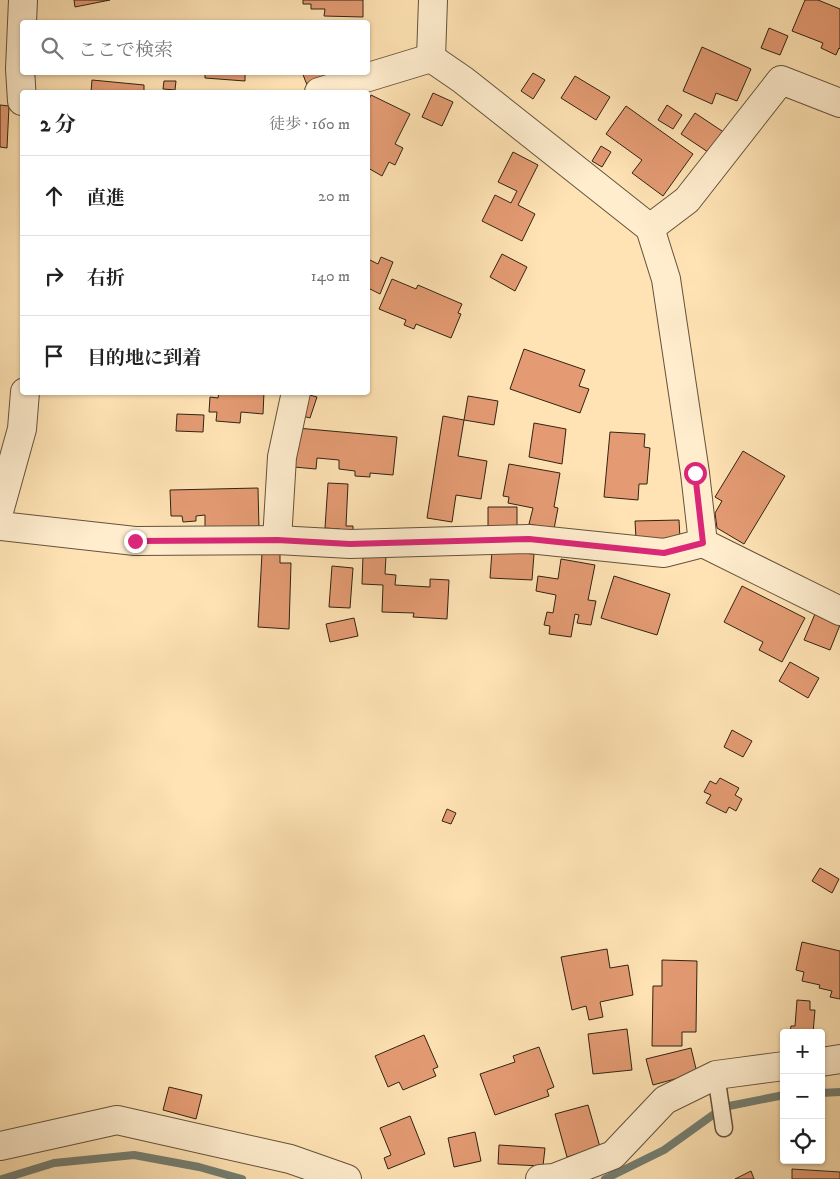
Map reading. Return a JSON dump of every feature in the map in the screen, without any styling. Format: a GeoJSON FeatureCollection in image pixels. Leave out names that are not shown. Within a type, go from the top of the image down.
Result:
{"type":"FeatureCollection","features":[{"type":"Feature","properties":{"kind":"street"},"geometry":{"type":"LineString","coordinates":[[22,20],[23,0]]}},
{"type":"Feature","properties":{"kind":"street"},"geometry":{"type":"LineString","coordinates":[[431,58],[433,0]]}},
{"type":"Feature","properties":{"kind":"street"},"geometry":{"type":"LineString","coordinates":[[326,90],[431,58]]}},
{"type":"Feature","properties":{"kind":"street"},"geometry":{"type":"LineString","coordinates":[[431,58],[463,80],[650,228],[666,279],[695,473],[703,543]]}},
{"type":"Feature","properties":{"kind":"street"},"geometry":{"type":"LineString","coordinates":[[20,75],[21,90]]}},
{"type":"Feature","properties":{"kind":"street"},"geometry":{"type":"LineString","coordinates":[[650,228],[687,200],[781,80],[840,103]]}},
{"type":"Feature","properties":{"kind":"street"},"geometry":{"type":"LineString","coordinates":[[0,508],[22,429],[25,395]]}},
{"type":"Feature","properties":{"kind":"street"},"geometry":{"type":"LineString","coordinates":[[277,540],[282,457],[295,395]]}},
{"type":"Feature","properties":{"kind":"street"},"geometry":{"type":"LineString","coordinates":[[0,526],[135,541],[277,540],[350,544],[529,539],[664,553],[703,543],[840,611]]}},
{"type":"Feature","properties":{"kind":"street"},"geometry":{"type":"LineString","coordinates":[[825,1062],[840,1060]]}},
{"type":"Feature","properties":{"kind":"street"},"geometry":{"type":"LineString","coordinates":[[540,1179],[554,1178],[612,1164],[666,1100],[717,1083],[780,1067]]}},
{"type":"Feature","properties":{"kind":"street"},"geometry":{"type":"LineString","coordinates":[[0,1146],[117,1120],[280,1157],[347,1179]]}},
{"type":"Feature","properties":{"kind":"lane"},"geometry":{"type":"LineString","coordinates":[[717,1083],[724,1128]]}},
{"type":"Feature","properties":{"kind":"building"},"geometry":{"type":"Polygon","coordinates":[[[74,0],[110,0],[75,7],[74,0]]]}},
{"type":"Feature","properties":{"kind":"building"},"geometry":{"type":"Polygon","coordinates":[[[303,0],[363,0],[363,17],[324,16],[325,9],[311,9],[311,4],[303,4],[303,0]]]}},
{"type":"Feature","properties":{"kind":"building"},"geometry":{"type":"Polygon","coordinates":[[[805,0],[818,0],[840,9],[840,49],[836,55],[821,48],[823,43],[792,31],[805,0]]]}},
{"type":"Feature","properties":{"kind":"building"},"geometry":{"type":"Polygon","coordinates":[[[769,28],[788,36],[780,55],[761,48],[769,28]]]}},
{"type":"Feature","properties":{"kind":"building"},"geometry":{"type":"Polygon","coordinates":[[[702,47],[751,69],[737,101],[716,93],[712,104],[683,91],[702,47]]]}},
{"type":"Feature","properties":{"kind":"building"},"geometry":{"type":"Polygon","coordinates":[[[533,73],[545,80],[533,99],[521,91],[533,73]]]}},
{"type":"Feature","properties":{"kind":"building"},"geometry":{"type":"Polygon","coordinates":[[[205,75],[245,75],[245,81],[205,78],[205,75]]]}},
{"type":"Feature","properties":{"kind":"building"},"geometry":{"type":"Polygon","coordinates":[[[303,75],[332,75],[307,85],[303,75]]]}},
{"type":"Feature","properties":{"kind":"building"},"geometry":{"type":"Polygon","coordinates":[[[575,76],[610,97],[596,120],[561,98],[575,76]]]}},
{"type":"Feature","properties":{"kind":"building"},"geometry":{"type":"Polygon","coordinates":[[[92,80],[144,85],[144,90],[91,90],[92,80]]]}},
{"type":"Feature","properties":{"kind":"building"},"geometry":{"type":"Polygon","coordinates":[[[164,81],[176,81],[175,90],[163,89],[164,81]]]}},
{"type":"Feature","properties":{"kind":"building"},"geometry":{"type":"Polygon","coordinates":[[[433,93],[453,102],[442,126],[422,117],[433,93]]]}},
{"type":"Feature","properties":{"kind":"building"},"geometry":{"type":"Polygon","coordinates":[[[371,95],[410,114],[395,144],[403,148],[395,165],[389,162],[382,176],[370,169],[371,95]]]}},
{"type":"Feature","properties":{"kind":"building"},"geometry":{"type":"Polygon","coordinates":[[[0,105],[9,106],[7,148],[0,147],[0,105]]]}},
{"type":"Feature","properties":{"kind":"building"},"geometry":{"type":"Polygon","coordinates":[[[667,105],[682,115],[673,129],[658,120],[667,105]]]}},
{"type":"Feature","properties":{"kind":"building"},"geometry":{"type":"Polygon","coordinates":[[[626,106],[693,154],[663,196],[632,173],[642,160],[606,134],[626,106]]]}},
{"type":"Feature","properties":{"kind":"building"},"geometry":{"type":"Polygon","coordinates":[[[695,113],[725,133],[711,154],[681,134],[695,113]]]}},
{"type":"Feature","properties":{"kind":"building"},"geometry":{"type":"Polygon","coordinates":[[[601,146],[611,152],[602,167],[592,161],[601,146]]]}},
{"type":"Feature","properties":{"kind":"building"},"geometry":{"type":"Polygon","coordinates":[[[513,152],[538,165],[518,205],[535,214],[522,241],[482,221],[495,195],[511,203],[517,191],[498,182],[513,152]]]}},
{"type":"Feature","properties":{"kind":"building"},"geometry":{"type":"Polygon","coordinates":[[[502,254],[527,267],[515,291],[490,277],[502,254]]]}},
{"type":"Feature","properties":{"kind":"building"},"geometry":{"type":"Polygon","coordinates":[[[381,257],[393,262],[380,294],[370,289],[370,260],[378,264],[381,257]]]}},
{"type":"Feature","properties":{"kind":"building"},"geometry":{"type":"Polygon","coordinates":[[[392,279],[416,289],[418,285],[462,304],[458,313],[461,314],[451,338],[416,324],[414,329],[404,325],[406,320],[379,309],[392,279]]]}},
{"type":"Feature","properties":{"kind":"building"},"geometry":{"type":"Polygon","coordinates":[[[524,349],[585,370],[579,386],[589,389],[580,413],[510,389],[524,349]]]}},
{"type":"Feature","properties":{"kind":"building"},"geometry":{"type":"Polygon","coordinates":[[[218,395],[264,395],[263,414],[241,412],[240,423],[216,421],[217,412],[209,412],[210,397],[218,398],[218,395]]]}},
{"type":"Feature","properties":{"kind":"building"},"geometry":{"type":"Polygon","coordinates":[[[306,395],[317,397],[310,418],[299,415],[306,395]]]}},
{"type":"Feature","properties":{"kind":"building"},"geometry":{"type":"Polygon","coordinates":[[[468,396],[498,401],[494,425],[464,420],[468,396]]]}},
{"type":"Feature","properties":{"kind":"building"},"geometry":{"type":"Polygon","coordinates":[[[177,414],[204,415],[203,432],[176,431],[177,414]]]}},
{"type":"Feature","properties":{"kind":"building"},"geometry":{"type":"Polygon","coordinates":[[[443,416],[464,420],[458,456],[487,461],[481,499],[456,495],[452,522],[427,518],[443,416]]]}},
{"type":"Feature","properties":{"kind":"building"},"geometry":{"type":"Polygon","coordinates":[[[534,423],[566,429],[562,464],[529,457],[534,423]]]}},
{"type":"Feature","properties":{"kind":"building"},"geometry":{"type":"Polygon","coordinates":[[[297,428],[397,437],[393,475],[370,473],[370,477],[355,476],[355,471],[339,469],[339,460],[317,458],[316,469],[294,467],[297,428]]]}},
{"type":"Feature","properties":{"kind":"building"},"geometry":{"type":"Polygon","coordinates":[[[610,432],[645,434],[644,447],[650,448],[647,484],[639,484],[638,500],[604,497],[610,432]]]}},
{"type":"Feature","properties":{"kind":"building"},"geometry":{"type":"Polygon","coordinates":[[[743,451],[785,476],[744,544],[717,528],[715,513],[722,501],[715,497],[743,451]]]}},
{"type":"Feature","properties":{"kind":"building"},"geometry":{"type":"Polygon","coordinates":[[[509,464],[560,473],[554,507],[558,508],[554,529],[529,524],[533,508],[508,503],[509,497],[503,496],[509,464]]]}},
{"type":"Feature","properties":{"kind":"building"},"geometry":{"type":"Polygon","coordinates":[[[328,483],[348,484],[346,526],[353,526],[353,533],[339,533],[340,529],[325,528],[328,483]]]}},
{"type":"Feature","properties":{"kind":"building"},"geometry":{"type":"Polygon","coordinates":[[[258,488],[259,529],[205,530],[205,515],[196,516],[196,521],[183,522],[182,516],[171,516],[170,490],[258,488]]]}},
{"type":"Feature","properties":{"kind":"building"},"geometry":{"type":"Polygon","coordinates":[[[488,507],[517,507],[517,527],[488,526],[488,507]]]}},
{"type":"Feature","properties":{"kind":"building"},"geometry":{"type":"Polygon","coordinates":[[[679,520],[680,539],[636,539],[635,521],[679,520]]]}},
{"type":"Feature","properties":{"kind":"building"},"geometry":{"type":"Polygon","coordinates":[[[492,551],[534,554],[532,580],[490,578],[492,551]]]}},
{"type":"Feature","properties":{"kind":"building"},"geometry":{"type":"Polygon","coordinates":[[[262,553],[280,554],[280,563],[291,563],[289,629],[258,627],[262,553]]]}},
{"type":"Feature","properties":{"kind":"building"},"geometry":{"type":"Polygon","coordinates":[[[363,555],[386,556],[385,574],[396,575],[395,585],[430,587],[430,579],[449,580],[447,619],[413,617],[414,613],[382,612],[383,585],[362,584],[363,555]]]}},
{"type":"Feature","properties":{"kind":"building"},"geometry":{"type":"Polygon","coordinates":[[[561,559],[595,565],[588,600],[596,601],[591,625],[577,623],[579,615],[575,614],[571,637],[549,634],[550,626],[544,625],[547,612],[553,613],[556,595],[536,591],[538,576],[558,579],[561,559]]]}},
{"type":"Feature","properties":{"kind":"building"},"geometry":{"type":"Polygon","coordinates":[[[332,566],[353,568],[350,608],[329,607],[332,566]]]}},
{"type":"Feature","properties":{"kind":"building"},"geometry":{"type":"Polygon","coordinates":[[[614,576],[670,594],[657,635],[601,618],[614,576]]]}},
{"type":"Feature","properties":{"kind":"building"},"geometry":{"type":"Polygon","coordinates":[[[742,586],[805,618],[782,662],[759,650],[763,642],[724,622],[742,586]]]}},
{"type":"Feature","properties":{"kind":"building"},"geometry":{"type":"Polygon","coordinates":[[[815,614],[840,625],[830,650],[804,640],[815,614]]]}},
{"type":"Feature","properties":{"kind":"building"},"geometry":{"type":"Polygon","coordinates":[[[354,618],[358,636],[330,642],[326,624],[354,618]]]}},
{"type":"Feature","properties":{"kind":"building"},"geometry":{"type":"Polygon","coordinates":[[[790,662],[819,678],[808,698],[779,681],[790,662]]]}},
{"type":"Feature","properties":{"kind":"building"},"geometry":{"type":"Polygon","coordinates":[[[732,730],[752,741],[743,757],[724,747],[732,730]]]}},
{"type":"Feature","properties":{"kind":"building"},"geometry":{"type":"Polygon","coordinates":[[[720,778],[739,788],[735,795],[742,799],[736,811],[729,807],[726,813],[706,803],[711,795],[704,792],[710,781],[716,784],[720,778]]]}},
{"type":"Feature","properties":{"kind":"building"},"geometry":{"type":"Polygon","coordinates":[[[447,809],[456,813],[451,824],[442,821],[447,809]]]}},
{"type":"Feature","properties":{"kind":"building"},"geometry":{"type":"Polygon","coordinates":[[[820,868],[839,879],[832,893],[812,881],[820,868]]]}},
{"type":"Feature","properties":{"kind":"building"},"geometry":{"type":"Polygon","coordinates":[[[802,942],[840,951],[840,999],[830,997],[832,991],[819,988],[820,985],[802,981],[804,972],[796,970],[802,942]]]}},
{"type":"Feature","properties":{"kind":"building"},"geometry":{"type":"Polygon","coordinates":[[[607,949],[610,968],[628,965],[633,995],[600,1002],[603,1017],[589,1020],[586,1006],[572,1010],[561,957],[607,949]]]}},
{"type":"Feature","properties":{"kind":"building"},"geometry":{"type":"Polygon","coordinates":[[[662,960],[697,961],[696,1032],[682,1032],[682,1046],[652,1046],[653,986],[662,986],[662,960]]]}},
{"type":"Feature","properties":{"kind":"building"},"geometry":{"type":"Polygon","coordinates":[[[797,1000],[810,1001],[810,1010],[815,1010],[813,1029],[791,1029],[791,1026],[795,1026],[797,1000]]]}},
{"type":"Feature","properties":{"kind":"building"},"geometry":{"type":"Polygon","coordinates":[[[627,1029],[632,1070],[593,1074],[588,1034],[627,1029]]]}},
{"type":"Feature","properties":{"kind":"building"},"geometry":{"type":"Polygon","coordinates":[[[424,1035],[438,1067],[433,1069],[436,1076],[403,1090],[399,1082],[388,1087],[375,1056],[424,1035]]]}},
{"type":"Feature","properties":{"kind":"building"},"geometry":{"type":"Polygon","coordinates":[[[539,1047],[554,1087],[547,1090],[549,1096],[495,1115],[480,1074],[515,1062],[513,1056],[539,1047]]]}},
{"type":"Feature","properties":{"kind":"building"},"geometry":{"type":"Polygon","coordinates":[[[691,1048],[697,1073],[653,1085],[646,1059],[691,1048]]]}},
{"type":"Feature","properties":{"kind":"building"},"geometry":{"type":"Polygon","coordinates":[[[169,1087],[202,1095],[196,1119],[163,1110],[169,1087]]]}},
{"type":"Feature","properties":{"kind":"building"},"geometry":{"type":"Polygon","coordinates":[[[588,1105],[600,1147],[567,1157],[555,1114],[588,1105]]]}},
{"type":"Feature","properties":{"kind":"building"},"geometry":{"type":"Polygon","coordinates":[[[410,1116],[425,1154],[388,1169],[384,1158],[391,1155],[380,1128],[410,1116]]]}},
{"type":"Feature","properties":{"kind":"building"},"geometry":{"type":"Polygon","coordinates":[[[475,1132],[481,1161],[454,1167],[448,1138],[475,1132]]]}},
{"type":"Feature","properties":{"kind":"building"},"geometry":{"type":"Polygon","coordinates":[[[499,1145],[545,1148],[543,1166],[498,1164],[499,1145]]]}},
{"type":"Feature","properties":{"kind":"building"},"geometry":{"type":"Polygon","coordinates":[[[792,1169],[840,1172],[840,1179],[792,1179],[792,1169]]]}},
{"type":"Feature","properties":{"kind":"building"},"geometry":{"type":"Polygon","coordinates":[[[751,1171],[754,1179],[735,1179],[751,1171]]]}},
{"type":"Feature","properties":{"kind":"waterway"},"geometry":{"type":"LineString","coordinates":[[825,1093],[840,1092]]}},
{"type":"Feature","properties":{"kind":"waterway"},"geometry":{"type":"LineString","coordinates":[[605,1179],[664,1150],[724,1107],[780,1096]]}},
{"type":"Feature","properties":{"kind":"waterway"},"geometry":{"type":"LineString","coordinates":[[2,1179],[54,1163],[134,1155],[199,1167],[242,1179]]}},
{"type":"Feature","properties":{"kind":"route"},"geometry":{"type":"LineString","coordinates":[[135,541],[277,540],[350,544],[529,539],[664,553],[703,543],[695,473]]}}]}
